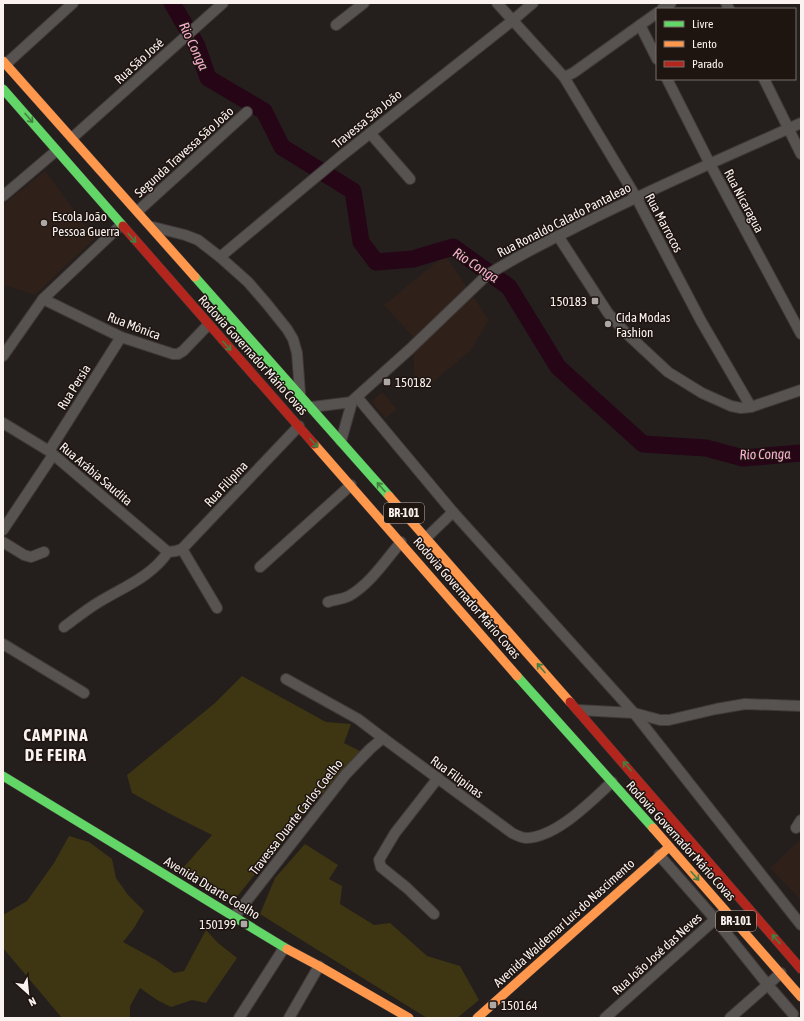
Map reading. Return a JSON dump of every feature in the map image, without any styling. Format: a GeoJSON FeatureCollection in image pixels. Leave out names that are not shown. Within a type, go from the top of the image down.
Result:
{"type":"FeatureCollection","features":[{"type":"Feature","properties":{"kind":"main road","name":"Rodovia Governador Mário Covas"},"geometry":{"type":"LineString","coordinates":[[5,62],[578,710],[801,969]]}},
{"type":"Feature","properties":{"kind":"main road","name":"Rodovia Governador Mário Covas"},"geometry":{"type":"LineString","coordinates":[[3,89],[801,997]]}},
{"type":"Feature","properties":{"kind":"main road","name":"Avenida Duarte Coelho"},"geometry":{"type":"LineString","coordinates":[[3,776],[284,948],[319,966],[409,1018]]}},
{"type":"Feature","properties":{"kind":"main road","name":"Avenida Waldemar Luis do Nascimento"},"geometry":{"type":"LineString","coordinates":[[478,1018],[669,847]]}},
{"type":"Feature","properties":{"kind":"street"},"geometry":{"type":"LineString","coordinates":[[5,62],[73,3]]}},
{"type":"Feature","properties":{"kind":"street"},"geometry":{"type":"LineString","coordinates":[[336,25],[364,3]]}},
{"type":"Feature","properties":{"kind":"street","name":"Rua Marrocos"},"geometry":{"type":"LineString","coordinates":[[497,3],[564,77],[636,197],[701,321],[751,407]]}},
{"type":"Feature","properties":{"kind":"street","name":"Travessa São João"},"geometry":{"type":"LineString","coordinates":[[220,257],[340,157],[533,3]]}},
{"type":"Feature","properties":{"kind":"street","name":"Rua São José"},"geometry":{"type":"LineString","coordinates":[[72,138],[219,6]]}},
{"type":"Feature","properties":{"kind":"street"},"geometry":{"type":"LineString","coordinates":[[564,77],[573,73],[656,14]]}},
{"type":"Feature","properties":{"kind":"street"},"geometry":{"type":"LineString","coordinates":[[640,25],[656,56]]}},
{"type":"Feature","properties":{"kind":"street","name":"Rua Nicaragua"},"geometry":{"type":"LineString","coordinates":[[668,80],[710,164],[801,334]]}},
{"type":"Feature","properties":{"kind":"street"},"geometry":{"type":"LineString","coordinates":[[765,80],[801,154]]}},
{"type":"Feature","properties":{"kind":"street","name":"Segunda Travessa São João"},"geometry":{"type":"LineString","coordinates":[[138,211],[247,112]]}},
{"type":"Feature","properties":{"kind":"street","name":"Rua Ronaldo Calado Pantaleao"},"geometry":{"type":"LineString","coordinates":[[355,399],[486,276],[499,267],[636,197],[801,123]]}},
{"type":"Feature","properties":{"kind":"street"},"geometry":{"type":"LineString","coordinates":[[370,133],[410,179]]}},
{"type":"Feature","properties":{"kind":"street"},"geometry":{"type":"LineString","coordinates":[[3,196],[56,150]]}},
{"type":"Feature","properties":{"kind":"street"},"geometry":{"type":"LineString","coordinates":[[3,356],[42,299],[121,225]]}},
{"type":"Feature","properties":{"kind":"street"},"geometry":{"type":"LineString","coordinates":[[151,226],[198,240],[248,282],[288,329],[297,353],[300,395]]}},
{"type":"Feature","properties":{"kind":"street"},"geometry":{"type":"LineString","coordinates":[[558,236],[608,313],[625,332],[668,372],[702,393],[731,406],[741,408],[751,407],[799,392]]}},
{"type":"Feature","properties":{"kind":"street","name":"Rua Mônica"},"geometry":{"type":"LineString","coordinates":[[42,299],[121,337],[173,354],[178,354],[183,351],[208,324]]}},
{"type":"Feature","properties":{"kind":"street","name":"Rua Persia"},"geometry":{"type":"LineString","coordinates":[[3,530],[121,337]]}},
{"type":"Feature","properties":{"kind":"street"},"geometry":{"type":"LineString","coordinates":[[312,408],[355,399]]}},
{"type":"Feature","properties":{"kind":"street"},"geometry":{"type":"LineString","coordinates":[[341,441],[355,399]]}},
{"type":"Feature","properties":{"kind":"street"},"geometry":{"type":"LineString","coordinates":[[355,399],[453,512],[634,713],[801,925]]}},
{"type":"Feature","properties":{"kind":"street","name":"Rua Arábia Saudita"},"geometry":{"type":"LineString","coordinates":[[3,423],[51,453],[168,552]]}},
{"type":"Feature","properties":{"kind":"street","name":"Rua Filipina"},"geometry":{"type":"LineString","coordinates":[[182,549],[298,426]]}},
{"type":"Feature","properties":{"kind":"street"},"geometry":{"type":"LineString","coordinates":[[260,567],[351,485]]}},
{"type":"Feature","properties":{"kind":"street"},"geometry":{"type":"LineString","coordinates":[[426,538],[453,512]]}},
{"type":"Feature","properties":{"kind":"street"},"geometry":{"type":"LineString","coordinates":[[3,542],[24,555],[31,557],[44,552]]}},
{"type":"Feature","properties":{"kind":"street"},"geometry":{"type":"LineString","coordinates":[[328,602],[348,596],[361,587],[377,571],[400,542]]}},
{"type":"Feature","properties":{"kind":"street"},"geometry":{"type":"LineString","coordinates":[[64,627],[98,603],[145,575],[156,567],[168,552],[182,549],[217,608]]}},
{"type":"Feature","properties":{"kind":"street"},"geometry":{"type":"LineString","coordinates":[[3,644],[84,693]]}},
{"type":"Feature","properties":{"kind":"street","name":"Rua Filipinas"},"geometry":{"type":"LineString","coordinates":[[286,679],[358,719],[512,833],[524,838],[536,837],[554,829],[574,816],[612,782]]}},
{"type":"Feature","properties":{"kind":"street"},"geometry":{"type":"LineString","coordinates":[[578,710],[634,713],[650,718],[669,720],[716,708],[744,704],[801,706]]}},
{"type":"Feature","properties":{"kind":"street","name":"Travessa Duarte Carlos Coelho"},"geometry":{"type":"LineString","coordinates":[[234,917],[346,774],[383,738]]}},
{"type":"Feature","properties":{"kind":"street"},"geometry":{"type":"LineString","coordinates":[[434,914],[379,864],[395,833],[438,778]]}},
{"type":"Feature","properties":{"kind":"street"},"geometry":{"type":"LineString","coordinates":[[660,855],[793,1014]]}},
{"type":"Feature","properties":{"kind":"street","name":"Rua João José das Neves"},"geometry":{"type":"LineString","coordinates":[[605,1018],[725,909]]}},
{"type":"Feature","properties":{"kind":"street"},"geometry":{"type":"LineString","coordinates":[[239,1018],[284,948]]}},
{"type":"Feature","properties":{"kind":"street"},"geometry":{"type":"LineString","coordinates":[[289,1018],[319,966]]}},
{"type":"Feature","properties":{"kind":"street"},"geometry":{"type":"LineString","coordinates":[[730,1018],[781,973]]}},
{"type":"Feature","properties":{"kind":"shaded area","name":"Escola João Pessoa Guerra"},"geometry":{"type":"Polygon","coordinates":[[[45,171],[95,238],[35,295],[3,285],[3,205],[45,171]]]}},
{"type":"Feature","properties":{"kind":"shaded area"},"geometry":{"type":"Polygon","coordinates":[[[445,255],[489,320],[470,351],[428,386],[417,379],[414,374],[414,338],[384,305],[445,255]]]}},
{"type":"Feature","properties":{"kind":"shaded area"},"geometry":{"type":"Polygon","coordinates":[[[382,392],[397,409],[386,418],[371,402],[382,392]]]}},
{"type":"Feature","properties":{"kind":"shaded area"},"geometry":{"type":"Polygon","coordinates":[[[242,676],[326,722],[351,724],[344,743],[366,754],[311,804],[236,898],[183,868],[212,835],[132,793],[127,775],[215,703],[242,676]]]}},
{"type":"Feature","properties":{"kind":"shaded area"},"geometry":{"type":"Polygon","coordinates":[[[69,836],[89,842],[112,859],[116,878],[128,895],[144,911],[134,928],[123,942],[156,960],[174,973],[184,971],[206,930],[218,943],[237,958],[206,1003],[192,1000],[171,1007],[157,1000],[140,988],[130,1006],[130,1018],[62,1018],[3,948],[3,915],[27,901],[54,863],[69,836]]]}},
{"type":"Feature","properties":{"kind":"shaded area"},"geometry":{"type":"Polygon","coordinates":[[[801,839],[801,900],[770,868],[801,839]]]}},
{"type":"Feature","properties":{"kind":"shaded area"},"geometry":{"type":"Polygon","coordinates":[[[305,844],[338,865],[329,879],[342,886],[340,904],[374,925],[390,923],[427,956],[460,966],[479,1000],[457,1018],[427,1018],[260,914],[275,878],[305,844]]]}},
{"type":"Feature","properties":{"kind":"waterway","name":"Rio Conga"},"geometry":{"type":"LineString","coordinates":[[172,3],[197,46],[208,78],[264,111],[282,147],[353,191],[361,242],[376,262],[413,259],[453,247],[509,287],[558,367],[643,444],[706,448],[743,458],[801,453]]}},
{"type":"Feature","properties":{"kind":"traffic: fast"},"geometry":{"type":"LineString","coordinates":[[3,89],[123,226]]}},
{"type":"Feature","properties":{"kind":"traffic: fast"},"geometry":{"type":"LineString","coordinates":[[195,277],[389,496]]}},
{"type":"Feature","properties":{"kind":"traffic: fast"},"geometry":{"type":"LineString","coordinates":[[517,676],[653,828]]}},
{"type":"Feature","properties":{"kind":"traffic: fast"},"geometry":{"type":"LineString","coordinates":[[3,776],[287,949]]}},
{"type":"Feature","properties":{"kind":"traffic: slow"},"geometry":{"type":"LineString","coordinates":[[3,61],[195,277]]}},
{"type":"Feature","properties":{"kind":"traffic: slow"},"geometry":{"type":"LineString","coordinates":[[314,444],[517,676]]}},
{"type":"Feature","properties":{"kind":"traffic: slow"},"geometry":{"type":"LineString","coordinates":[[389,496],[570,702]]}},
{"type":"Feature","properties":{"kind":"traffic: slow"},"geometry":{"type":"LineString","coordinates":[[653,828],[801,997]]}},
{"type":"Feature","properties":{"kind":"traffic: slow"},"geometry":{"type":"LineString","coordinates":[[477,1018],[669,847]]}},
{"type":"Feature","properties":{"kind":"traffic: slow"},"geometry":{"type":"LineString","coordinates":[[287,949],[409,1018]]}},
{"type":"Feature","properties":{"kind":"traffic: jam"},"geometry":{"type":"LineString","coordinates":[[123,226],[314,444]]}},
{"type":"Feature","properties":{"kind":"traffic: jam"},"geometry":{"type":"LineString","coordinates":[[570,702],[801,969]]}},
{"type":"Feature","properties":{"kind":"place","name":"Escola João Pessoa Guerra"},"geometry":{"type":"Point","coordinates":[44,223]}},
{"type":"Feature","properties":{"kind":"place","name":"150183"},"geometry":{"type":"Point","coordinates":[595,301]}},
{"type":"Feature","properties":{"kind":"place","name":"Cida Modas Fashion"},"geometry":{"type":"Point","coordinates":[608,324]}},
{"type":"Feature","properties":{"kind":"place","name":"150182"},"geometry":{"type":"Point","coordinates":[387,382]}},
{"type":"Feature","properties":{"kind":"place","name":"150199"},"geometry":{"type":"Point","coordinates":[244,924]}},
{"type":"Feature","properties":{"kind":"place","name":"150164"},"geometry":{"type":"Point","coordinates":[493,1005]}},
{"type":"Feature","properties":{"kind":"district","name":"CAMPINA DE FEIRA"},"geometry":{"type":"Point","coordinates":[56,745]}}]}
